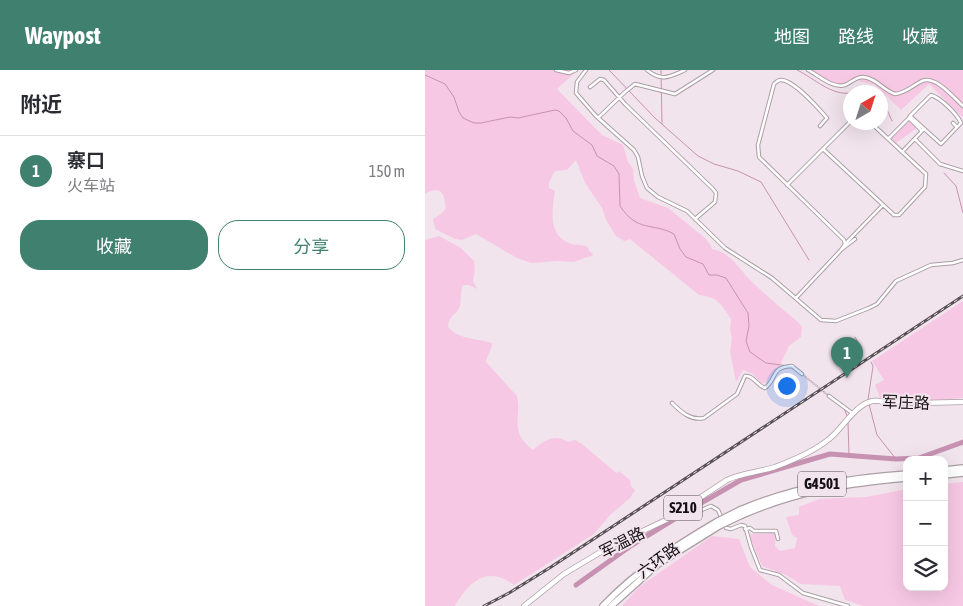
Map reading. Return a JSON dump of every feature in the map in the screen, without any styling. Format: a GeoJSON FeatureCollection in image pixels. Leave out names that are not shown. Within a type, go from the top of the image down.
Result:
{"type":"FeatureCollection","features":[{"type":"Feature","properties":{"kind":"highway"},"geometry":{"type":"LineString","coordinates":[[948,470],[963,468]]}},
{"type":"Feature","properties":{"kind":"highway"},"geometry":{"type":"LineString","coordinates":[[948,475],[963,473]]}},
{"type":"Feature","properties":{"kind":"highway","name":"G4501"},"geometry":{"type":"LineString","coordinates":[[719,524],[778,495],[831,482],[903,474]]}},
{"type":"Feature","properties":{"kind":"highway","name":"G4501"},"geometry":{"type":"LineString","coordinates":[[741,512],[780,499],[806,493],[865,482],[903,478]]}},
{"type":"Feature","properties":{"kind":"highway","name":"六环路"},"geometry":{"type":"LineString","coordinates":[[603,606],[624,586],[673,548],[719,524]]}},
{"type":"Feature","properties":{"kind":"highway","name":"六环路"},"geometry":{"type":"LineString","coordinates":[[611,606],[659,564],[719,524]]}},
{"type":"Feature","properties":{"kind":"main road","name":"军庄路"},"geometry":{"type":"LineString","coordinates":[[853,414],[865,404],[873,401],[918,404],[963,402]]}},
{"type":"Feature","properties":{"kind":"main road","name":"军温路"},"geometry":{"type":"LineString","coordinates":[[525,606],[564,574],[609,547],[656,525],[736,476],[775,467],[821,445],[836,433],[853,414]]}},
{"type":"Feature","properties":{"kind":"street"},"geometry":{"type":"LineString","coordinates":[[556,70],[569,74],[576,70]]}},
{"type":"Feature","properties":{"kind":"street"},"geometry":{"type":"LineString","coordinates":[[586,70],[577,82],[576,92],[598,118],[634,150],[638,157],[647,188],[658,197],[681,207],[725,248],[771,278],[818,319],[832,322],[873,306],[901,279],[931,265],[963,260]]}},
{"type":"Feature","properties":{"kind":"street"},"geometry":{"type":"LineString","coordinates":[[647,70],[653,75],[662,78],[685,70]]}},
{"type":"Feature","properties":{"kind":"street"},"geometry":{"type":"LineString","coordinates":[[598,118],[635,84],[675,94],[713,70]]}},
{"type":"Feature","properties":{"kind":"street"},"geometry":{"type":"LineString","coordinates":[[808,70],[838,86],[843,86],[854,79],[862,77],[876,82],[895,94],[903,93],[923,80],[930,80],[942,87],[963,106]]}},
{"type":"Feature","properties":{"kind":"street"},"geometry":{"type":"LineString","coordinates":[[590,87],[602,78],[716,193],[715,202],[695,219]]}},
{"type":"Feature","properties":{"kind":"street"},"geometry":{"type":"LineString","coordinates":[[820,126],[827,118],[810,100],[786,82],[778,81],[774,84],[758,145],[758,155],[844,240],[845,244]]}},
{"type":"Feature","properties":{"kind":"street"},"geometry":{"type":"LineString","coordinates":[[888,139],[909,117],[931,95],[961,120],[961,123],[941,144],[909,117]]}},
{"type":"Feature","properties":{"kind":"street"},"geometry":{"type":"LineString","coordinates":[[953,124],[957,127]]}},
{"type":"Feature","properties":{"kind":"street"},"geometry":{"type":"LineString","coordinates":[[787,185],[843,129]]}},
{"type":"Feature","properties":{"kind":"street"},"geometry":{"type":"LineString","coordinates":[[823,149],[894,215],[899,215],[926,184],[926,174],[878,130]]}},
{"type":"Feature","properties":{"kind":"street"},"geometry":{"type":"LineString","coordinates":[[902,152],[923,130]]}},
{"type":"Feature","properties":{"kind":"street"},"geometry":{"type":"LineString","coordinates":[[915,139],[940,164],[963,171]]}},
{"type":"Feature","properties":{"kind":"street"},"geometry":{"type":"LineString","coordinates":[[841,250],[883,205]]}},
{"type":"Feature","properties":{"kind":"street"},"geometry":{"type":"LineString","coordinates":[[795,298],[841,250],[855,239]]}},
{"type":"Feature","properties":{"kind":"street"},"geometry":{"type":"LineString","coordinates":[[672,403],[681,412],[693,418],[704,418],[737,394],[745,376],[751,376],[762,388],[765,388],[780,368],[792,366],[802,374]]}},
{"type":"Feature","properties":{"kind":"street"},"geometry":{"type":"LineString","coordinates":[[829,396],[853,414]]}},
{"type":"Feature","properties":{"kind":"street"},"geometry":{"type":"LineString","coordinates":[[682,509],[685,517],[711,506],[718,510],[726,528],[731,529],[741,525],[745,529],[760,570],[779,575],[803,592],[848,606]]}},
{"type":"Feature","properties":{"kind":"street"},"geometry":{"type":"LineString","coordinates":[[745,529],[776,531],[779,539]]}},
{"type":"Feature","properties":{"kind":"shaded area"},"geometry":{"type":"Polygon","coordinates":[[[425,70],[578,70],[557,89],[602,135],[623,145],[628,162],[633,169],[634,180],[640,198],[668,208],[705,238],[712,249],[730,258],[753,283],[802,327],[801,337],[789,346],[781,363],[766,383],[761,383],[753,374],[743,370],[736,382],[730,352],[732,338],[730,330],[731,319],[724,309],[711,297],[699,295],[630,239],[624,241],[616,236],[606,220],[602,208],[585,183],[576,160],[567,170],[555,171],[549,184],[549,188],[555,191],[553,221],[562,239],[572,244],[588,247],[589,251],[593,254],[592,256],[574,262],[531,263],[517,258],[476,234],[462,240],[455,239],[435,229],[433,219],[444,211],[446,206],[441,192],[433,190],[425,194],[425,70]]]}},
{"type":"Feature","properties":{"kind":"shaded area"},"geometry":{"type":"Polygon","coordinates":[[[806,70],[963,70],[963,118],[929,84],[901,110],[888,98],[888,85],[875,85],[858,81],[838,87],[806,70]]]}},
{"type":"Feature","properties":{"kind":"shaded area"},"geometry":{"type":"Polygon","coordinates":[[[907,121],[910,121],[917,128],[896,143],[891,138],[907,121]]]}},
{"type":"Feature","properties":{"kind":"shaded area"},"geometry":{"type":"Polygon","coordinates":[[[439,236],[461,248],[474,261],[473,281],[477,289],[469,285],[463,285],[459,307],[450,319],[448,327],[463,336],[492,343],[486,362],[517,396],[518,430],[525,443],[533,450],[549,439],[558,438],[568,442],[575,440],[614,471],[617,473],[619,471],[630,480],[631,486],[635,490],[630,498],[610,515],[594,534],[514,585],[496,576],[480,579],[466,589],[455,606],[425,606],[425,240],[439,236]]]}},
{"type":"Feature","properties":{"kind":"shaded area"},"geometry":{"type":"Polygon","coordinates":[[[963,301],[963,398],[940,400],[880,398],[875,385],[884,380],[872,361],[963,301]]]}},
{"type":"Feature","properties":{"kind":"shaded area"},"geometry":{"type":"Polygon","coordinates":[[[963,482],[963,606],[863,606],[845,600],[840,586],[801,584],[786,575],[762,566],[749,535],[774,533],[776,536],[775,546],[780,551],[795,548],[797,538],[792,535],[786,517],[799,515],[799,507],[819,499],[866,497],[903,490],[903,591],[948,591],[948,484],[963,482]]]}},
{"type":"Feature","properties":{"kind":"shaded area"},"geometry":{"type":"Polygon","coordinates":[[[712,536],[739,539],[750,567],[772,585],[819,606],[622,606],[639,587],[712,536]]]}},
{"type":"Feature","properties":{"kind":"waterway"},"geometry":{"type":"LineString","coordinates":[[609,70],[655,118],[698,156],[761,182],[809,260]]}},
{"type":"Feature","properties":{"kind":"waterway"},"geometry":{"type":"LineString","coordinates":[[661,70],[662,124]]}},
{"type":"Feature","properties":{"kind":"waterway"},"geometry":{"type":"LineString","coordinates":[[797,70],[830,89],[843,93]]}},
{"type":"Feature","properties":{"kind":"waterway"},"geometry":{"type":"LineString","coordinates":[[425,75],[445,84],[454,97],[463,118],[474,123],[510,117],[518,118],[555,110],[559,111],[566,118],[573,131],[592,145],[597,156],[614,166],[619,174],[620,206],[627,214],[639,224],[659,228],[674,234],[680,249],[686,257],[703,264],[709,275],[726,278],[748,313],[749,326],[746,341],[750,352],[766,363],[788,366]]}},
{"type":"Feature","properties":{"kind":"waterway"},"geometry":{"type":"LineString","coordinates":[[888,112],[892,121]]}},
{"type":"Feature","properties":{"kind":"waterway"},"geometry":{"type":"LineString","coordinates":[[944,173],[956,186],[963,213]]}},
{"type":"Feature","properties":{"kind":"waterway"},"geometry":{"type":"LineString","coordinates":[[855,337],[858,342]]}},
{"type":"Feature","properties":{"kind":"waterway"},"geometry":{"type":"LineString","coordinates":[[868,400],[873,366],[871,362]]}},
{"type":"Feature","properties":{"kind":"waterway"},"geometry":{"type":"LineString","coordinates":[[803,375],[829,396]]}},
{"type":"Feature","properties":{"kind":"waterway"},"geometry":{"type":"LineString","coordinates":[[869,404],[877,435],[896,459]]}},
{"type":"Feature","properties":{"kind":"waterway"},"geometry":{"type":"LineString","coordinates":[[844,408],[847,416]]}},
{"type":"Feature","properties":{"kind":"waterway"},"geometry":{"type":"LineString","coordinates":[[848,422],[849,455]]}},
{"type":"Feature","properties":{"kind":"waterway"},"geometry":{"type":"LineString","coordinates":[[684,513],[741,480],[830,454],[896,459],[919,458],[963,442]]}},
{"type":"Feature","properties":{"kind":"waterway"},"geometry":{"type":"LineString","coordinates":[[576,585],[632,545],[681,515]]}},
{"type":"Feature","properties":{"kind":"tunnel"},"geometry":{"type":"LineString","coordinates":[[802,374],[829,396]]}},
{"type":"Feature","properties":{"kind":"railway"},"geometry":{"type":"LineString","coordinates":[[484,606],[551,567],[963,296]]}},
{"type":"Feature","properties":{"kind":"place","name":"寨口"},"geometry":{"type":"Point","coordinates":[847,378]}}]}
